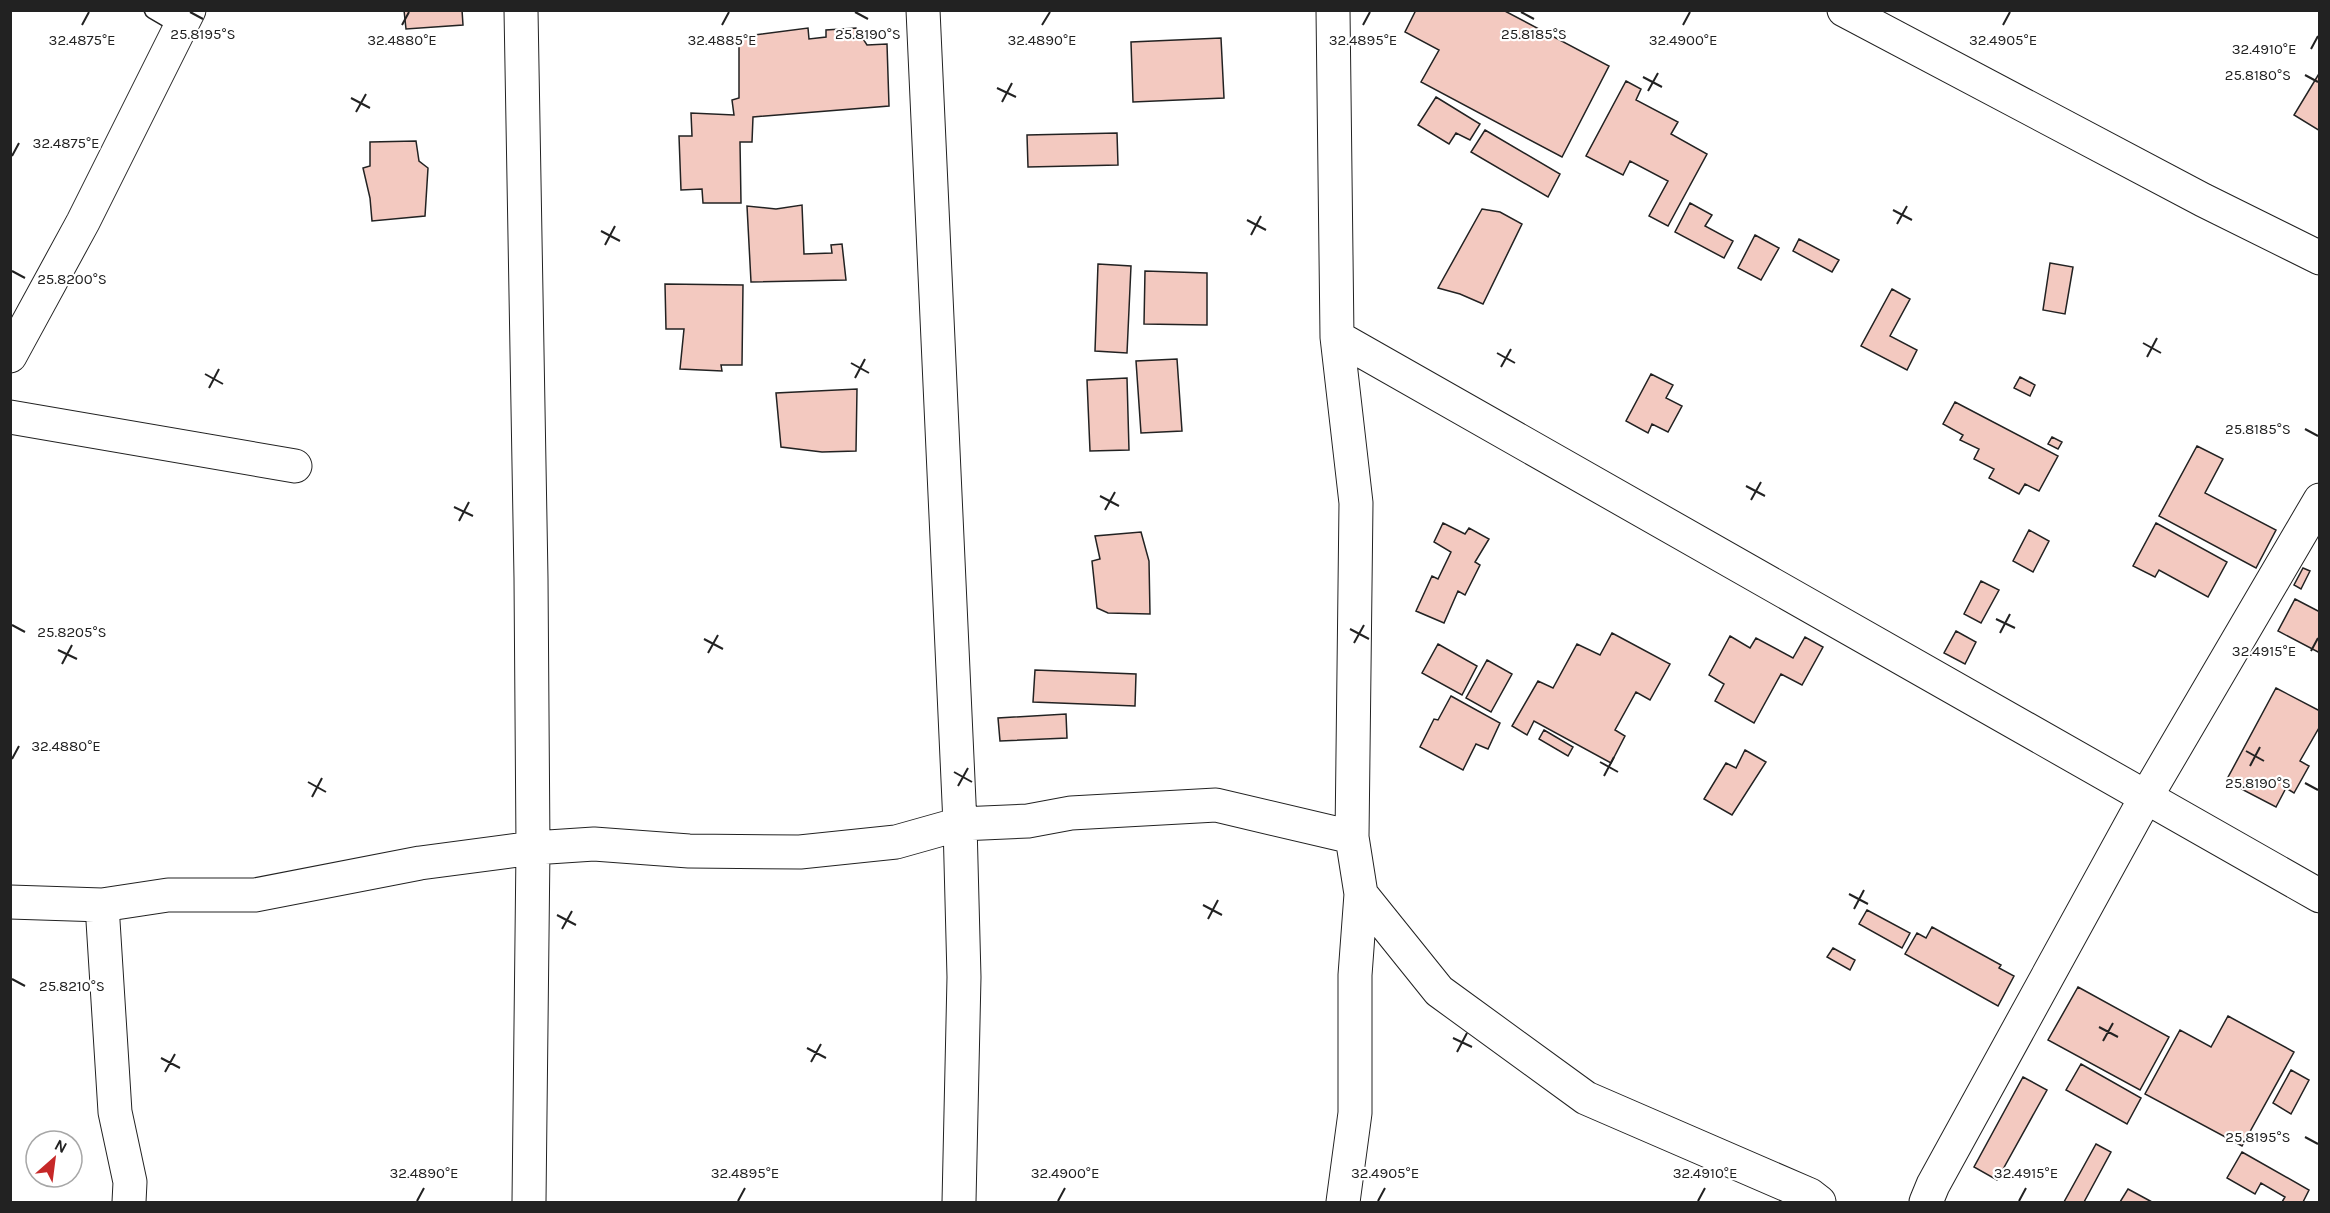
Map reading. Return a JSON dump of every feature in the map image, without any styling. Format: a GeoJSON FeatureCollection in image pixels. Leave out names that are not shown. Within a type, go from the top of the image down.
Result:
{"type":"FeatureCollection","features":[{"type":"Feature","properties":{"kind":"street"},"geometry":{"type":"LineString","coordinates":[[521,10],[531,566],[533,848],[529,1203]]}},
{"type":"Feature","properties":{"kind":"street"},"geometry":{"type":"LineString","coordinates":[[924,10],[960,824],[964,977],[958,1203]]}},
{"type":"Feature","properties":{"kind":"street"},"geometry":{"type":"LineString","coordinates":[[1333,10],[1337,337],[1356,503],[1352,837],[1361,894],[1355,975],[1355,1113],[1343,1203]]}},
{"type":"Feature","properties":{"kind":"street"},"geometry":{"type":"LineString","coordinates":[[1844,10],[2203,200],[2319,258]]}},
{"type":"Feature","properties":{"kind":"street"},"geometry":{"type":"LineString","coordinates":[[10,356],[83,222],[185,19]]}},
{"type":"Feature","properties":{"kind":"street"},"geometry":{"type":"LineString","coordinates":[[1337,337],[2319,896]]}},
{"type":"Feature","properties":{"kind":"street"},"geometry":{"type":"LineString","coordinates":[[10,417],[295,466]]}},
{"type":"Feature","properties":{"kind":"street"},"geometry":{"type":"LineString","coordinates":[[1926,1203],[1933,1185],[2146,797],[2319,500]]}},
{"type":"Feature","properties":{"kind":"street"},"geometry":{"type":"LineString","coordinates":[[10,902],[102,905],[168,895],[255,895],[420,863],[533,848],[594,844],[689,851],[800,852],[896,842],[960,824],[1028,821],[1071,813],[1216,806],[1352,837]]}},
{"type":"Feature","properties":{"kind":"street"},"geometry":{"type":"LineString","coordinates":[[1361,894],[1438,991],[1586,1098],[1810,1195],[1819,1203]]}},
{"type":"Feature","properties":{"kind":"street"},"geometry":{"type":"LineString","coordinates":[[102,905],[115,1112],[129,1182],[129,1203]]}},
{"type":"Feature","properties":{"kind":"lane"},"geometry":{"type":"LineString","coordinates":[[153,10],[185,19]]}},
{"type":"Feature","properties":{"kind":"building"},"geometry":{"type":"Polygon","coordinates":[[[404,10],[462,10],[463,25],[406,29],[404,10]]]}},
{"type":"Feature","properties":{"kind":"building"},"geometry":{"type":"Polygon","coordinates":[[[1416,10],[1503,10],[1609,66],[1562,157],[1421,82],[1439,50],[1405,32],[1416,10]]]}},
{"type":"Feature","properties":{"kind":"building"},"geometry":{"type":"Polygon","coordinates":[[[808,28],[809,39],[826,37],[826,30],[856,28],[867,45],[887,44],[889,106],[753,117],[752,142],[740,142],[741,203],[703,203],[702,189],[681,190],[679,136],[692,136],[691,113],[734,115],[732,100],[739,98],[739,37],[808,28]]]}},
{"type":"Feature","properties":{"kind":"building"},"geometry":{"type":"Polygon","coordinates":[[[1221,38],[1224,98],[1133,102],[1131,42],[1221,38]]]}},
{"type":"Feature","properties":{"kind":"building"},"geometry":{"type":"Polygon","coordinates":[[[2320,72],[2320,131],[2294,115],[2320,72]]]}},
{"type":"Feature","properties":{"kind":"building"},"geometry":{"type":"Polygon","coordinates":[[[1626,81],[1641,89],[1636,100],[1678,122],[1671,134],[1707,154],[1668,226],[1649,216],[1668,181],[1630,161],[1623,175],[1586,156],[1626,81]]]}},
{"type":"Feature","properties":{"kind":"building"},"geometry":{"type":"Polygon","coordinates":[[[1436,97],[1480,124],[1470,140],[1456,133],[1449,144],[1418,125],[1436,97]]]}},
{"type":"Feature","properties":{"kind":"building"},"geometry":{"type":"Polygon","coordinates":[[[1485,130],[1560,174],[1548,197],[1471,152],[1485,130]]]}},
{"type":"Feature","properties":{"kind":"building"},"geometry":{"type":"Polygon","coordinates":[[[1117,133],[1118,165],[1028,167],[1027,135],[1117,133]]]}},
{"type":"Feature","properties":{"kind":"building"},"geometry":{"type":"Polygon","coordinates":[[[416,141],[419,161],[428,168],[425,216],[372,221],[370,198],[363,168],[370,166],[370,142],[416,141]]]}},
{"type":"Feature","properties":{"kind":"building"},"geometry":{"type":"Polygon","coordinates":[[[1690,203],[1712,215],[1705,226],[1733,241],[1724,258],[1675,232],[1690,203]]]}},
{"type":"Feature","properties":{"kind":"building"},"geometry":{"type":"Polygon","coordinates":[[[802,205],[804,254],[832,253],[831,245],[842,244],[846,280],[751,282],[747,206],[776,209],[802,205]]]}},
{"type":"Feature","properties":{"kind":"building"},"geometry":{"type":"Polygon","coordinates":[[[1482,209],[1500,212],[1522,224],[1483,304],[1438,288],[1482,209]]]}},
{"type":"Feature","properties":{"kind":"building"},"geometry":{"type":"Polygon","coordinates":[[[1755,235],[1779,248],[1761,280],[1738,268],[1755,235]]]}},
{"type":"Feature","properties":{"kind":"building"},"geometry":{"type":"Polygon","coordinates":[[[1799,239],[1839,260],[1832,272],[1793,251],[1799,239]]]}},
{"type":"Feature","properties":{"kind":"building"},"geometry":{"type":"Polygon","coordinates":[[[2050,263],[2073,267],[2065,314],[2043,310],[2050,263]]]}},
{"type":"Feature","properties":{"kind":"building"},"geometry":{"type":"Polygon","coordinates":[[[1098,264],[1131,266],[1127,353],[1095,351],[1098,264]]]}},
{"type":"Feature","properties":{"kind":"building"},"geometry":{"type":"Polygon","coordinates":[[[1145,271],[1207,273],[1207,325],[1144,324],[1145,271]]]}},
{"type":"Feature","properties":{"kind":"building"},"geometry":{"type":"Polygon","coordinates":[[[665,284],[743,285],[742,365],[721,365],[722,371],[680,369],[684,329],[666,329],[665,284]]]}},
{"type":"Feature","properties":{"kind":"building"},"geometry":{"type":"Polygon","coordinates":[[[1892,289],[1910,299],[1890,336],[1917,350],[1907,370],[1861,346],[1892,289]]]}},
{"type":"Feature","properties":{"kind":"building"},"geometry":{"type":"Polygon","coordinates":[[[1177,359],[1182,431],[1141,433],[1136,361],[1177,359]]]}},
{"type":"Feature","properties":{"kind":"building"},"geometry":{"type":"Polygon","coordinates":[[[1651,374],[1673,385],[1666,398],[1682,406],[1668,432],[1652,424],[1648,433],[1626,421],[1651,374]]]}},
{"type":"Feature","properties":{"kind":"building"},"geometry":{"type":"Polygon","coordinates":[[[2020,377],[2035,385],[2030,396],[2014,388],[2020,377]]]}},
{"type":"Feature","properties":{"kind":"building"},"geometry":{"type":"Polygon","coordinates":[[[1127,378],[1129,450],[1090,451],[1087,380],[1127,378]]]}},
{"type":"Feature","properties":{"kind":"building"},"geometry":{"type":"Polygon","coordinates":[[[857,389],[856,451],[822,452],[781,447],[776,393],[857,389]]]}},
{"type":"Feature","properties":{"kind":"building"},"geometry":{"type":"Polygon","coordinates":[[[1955,402],[2058,456],[2039,491],[2025,484],[2019,494],[1989,478],[1994,469],[1974,459],[1979,449],[1960,440],[1963,435],[1943,424],[1955,402]]]}},
{"type":"Feature","properties":{"kind":"building"},"geometry":{"type":"Polygon","coordinates":[[[2052,437],[2062,442],[2058,449],[2048,444],[2052,437]]]}},
{"type":"Feature","properties":{"kind":"building"},"geometry":{"type":"Polygon","coordinates":[[[2197,446],[2223,459],[2205,493],[2276,530],[2256,568],[2159,516],[2197,446]]]}},
{"type":"Feature","properties":{"kind":"building"},"geometry":{"type":"Polygon","coordinates":[[[1443,523],[1465,534],[1469,528],[1489,539],[1475,562],[1480,565],[1465,595],[1458,591],[1444,623],[1416,611],[1432,576],[1438,579],[1451,552],[1434,542],[1443,523]]]}},
{"type":"Feature","properties":{"kind":"building"},"geometry":{"type":"Polygon","coordinates":[[[2156,523],[2227,562],[2208,597],[2159,570],[2155,577],[2133,566],[2156,523]]]}},
{"type":"Feature","properties":{"kind":"building"},"geometry":{"type":"Polygon","coordinates":[[[2029,530],[2049,541],[2033,572],[2013,561],[2029,530]]]}},
{"type":"Feature","properties":{"kind":"building"},"geometry":{"type":"Polygon","coordinates":[[[1141,532],[1149,561],[1150,614],[1108,613],[1097,608],[1092,561],[1100,559],[1095,536],[1141,532]]]}},
{"type":"Feature","properties":{"kind":"building"},"geometry":{"type":"Polygon","coordinates":[[[2303,568],[2310,571],[2301,589],[2294,585],[2303,568]]]}},
{"type":"Feature","properties":{"kind":"building"},"geometry":{"type":"Polygon","coordinates":[[[1981,581],[1999,590],[1981,623],[1964,614],[1981,581]]]}},
{"type":"Feature","properties":{"kind":"building"},"geometry":{"type":"Polygon","coordinates":[[[2295,599],[2320,612],[2320,653],[2278,631],[2295,599]]]}},
{"type":"Feature","properties":{"kind":"building"},"geometry":{"type":"Polygon","coordinates":[[[1956,631],[1976,642],[1965,664],[1944,653],[1956,631]]]}},
{"type":"Feature","properties":{"kind":"building"},"geometry":{"type":"Polygon","coordinates":[[[1612,633],[1670,664],[1650,700],[1636,692],[1615,730],[1625,736],[1611,763],[1534,721],[1527,735],[1512,726],[1538,681],[1553,688],[1577,644],[1600,655],[1612,633]]]}},
{"type":"Feature","properties":{"kind":"building"},"geometry":{"type":"Polygon","coordinates":[[[1730,636],[1750,648],[1756,638],[1793,658],[1805,637],[1823,647],[1802,685],[1781,674],[1754,723],[1715,701],[1724,684],[1709,675],[1730,636]]]}},
{"type":"Feature","properties":{"kind":"building"},"geometry":{"type":"Polygon","coordinates":[[[1438,644],[1477,666],[1462,695],[1422,673],[1438,644]]]}},
{"type":"Feature","properties":{"kind":"building"},"geometry":{"type":"Polygon","coordinates":[[[1487,660],[1512,674],[1491,712],[1466,698],[1487,660]]]}},
{"type":"Feature","properties":{"kind":"building"},"geometry":{"type":"Polygon","coordinates":[[[1035,670],[1136,674],[1135,706],[1033,702],[1035,670]]]}},
{"type":"Feature","properties":{"kind":"building"},"geometry":{"type":"Polygon","coordinates":[[[2276,688],[2320,711],[2320,726],[2300,761],[2309,766],[2294,793],[2286,788],[2276,807],[2226,781],[2276,688]]]}},
{"type":"Feature","properties":{"kind":"building"},"geometry":{"type":"Polygon","coordinates":[[[1451,696],[1500,723],[1488,749],[1476,744],[1463,770],[1420,747],[1434,719],[1438,720],[1451,696]]]}},
{"type":"Feature","properties":{"kind":"building"},"geometry":{"type":"Polygon","coordinates":[[[1066,714],[1067,738],[1000,741],[998,718],[1066,714]]]}},
{"type":"Feature","properties":{"kind":"building"},"geometry":{"type":"Polygon","coordinates":[[[1544,730],[1573,747],[1568,756],[1539,739],[1544,730]]]}},
{"type":"Feature","properties":{"kind":"building"},"geometry":{"type":"Polygon","coordinates":[[[1745,750],[1766,762],[1732,815],[1704,799],[1726,763],[1736,768],[1745,750]]]}},
{"type":"Feature","properties":{"kind":"building"},"geometry":{"type":"Polygon","coordinates":[[[1867,910],[1910,933],[1902,948],[1859,924],[1867,910]]]}},
{"type":"Feature","properties":{"kind":"building"},"geometry":{"type":"Polygon","coordinates":[[[1932,927],[2001,965],[1999,968],[2014,976],[1998,1006],[1905,954],[1917,933],[1926,938],[1932,927]]]}},
{"type":"Feature","properties":{"kind":"building"},"geometry":{"type":"Polygon","coordinates":[[[1833,948],[1855,960],[1850,970],[1827,957],[1833,948]]]}},
{"type":"Feature","properties":{"kind":"building"},"geometry":{"type":"Polygon","coordinates":[[[2078,987],[2169,1037],[2140,1090],[2048,1040],[2078,987]]]}},
{"type":"Feature","properties":{"kind":"building"},"geometry":{"type":"Polygon","coordinates":[[[2228,1016],[2294,1052],[2242,1146],[2145,1094],[2180,1030],[2211,1047],[2228,1016]]]}},
{"type":"Feature","properties":{"kind":"building"},"geometry":{"type":"Polygon","coordinates":[[[2081,1064],[2141,1098],[2127,1124],[2066,1090],[2081,1064]]]}},
{"type":"Feature","properties":{"kind":"building"},"geometry":{"type":"Polygon","coordinates":[[[2291,1070],[2309,1080],[2291,1114],[2273,1103],[2291,1070]]]}},
{"type":"Feature","properties":{"kind":"building"},"geometry":{"type":"Polygon","coordinates":[[[2023,1077],[2047,1090],[1997,1180],[1974,1167],[2023,1077]]]}},
{"type":"Feature","properties":{"kind":"building"},"geometry":{"type":"Polygon","coordinates":[[[2096,1144],[2111,1152],[2084,1202],[2064,1202],[2096,1144]]]}},
{"type":"Feature","properties":{"kind":"building"},"geometry":{"type":"Polygon","coordinates":[[[2242,1152],[2309,1190],[2303,1202],[2282,1202],[2285,1197],[2261,1183],[2255,1194],[2227,1178],[2242,1152]]]}},
{"type":"Feature","properties":{"kind":"building"},"geometry":{"type":"Polygon","coordinates":[[[2128,1189],[2152,1202],[2120,1202],[2128,1189]]]}}]}
